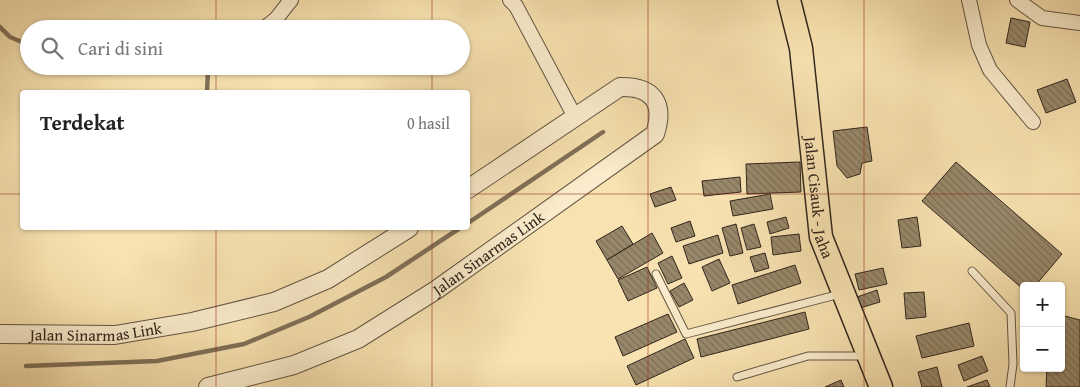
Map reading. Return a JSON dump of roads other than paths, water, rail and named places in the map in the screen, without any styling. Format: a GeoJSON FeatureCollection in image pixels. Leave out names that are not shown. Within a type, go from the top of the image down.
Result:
{"type":"FeatureCollection","features":[{"type":"Feature","properties":{"kind":"main road","name":"Jalan Cisauk - Jaha"},"geometry":{"type":"LineString","coordinates":[[789,0],[801,48],[821,237],[881,387]]}},
{"type":"Feature","properties":{"kind":"street"},"geometry":{"type":"LineString","coordinates":[[275,20],[290,0]]}},
{"type":"Feature","properties":{"kind":"street"},"geometry":{"type":"LineString","coordinates":[[510,0],[516,6],[575,117]]}},
{"type":"Feature","properties":{"kind":"street"},"geometry":{"type":"LineString","coordinates":[[969,0],[979,45],[990,70],[1033,122]]}},
{"type":"Feature","properties":{"kind":"street"},"geometry":{"type":"LineString","coordinates":[[1017,0],[1042,18],[1080,23]]}},
{"type":"Feature","properties":{"kind":"street","name":"Jalan Sinarmas Link"},"geometry":{"type":"LineString","coordinates":[[208,387],[294,365],[358,339],[436,290],[655,134],[661,117],[653,97],[638,86],[620,87],[470,188]]}},
{"type":"Feature","properties":{"kind":"street","name":"Jalan Sinarmas Link"},"geometry":{"type":"LineString","coordinates":[[0,334],[115,335],[192,322],[264,304],[328,279],[406,230]]}},
{"type":"Feature","properties":{"kind":"lane"},"geometry":{"type":"LineString","coordinates":[[972,271],[1012,314],[1013,364],[1010,387]]}},
{"type":"Feature","properties":{"kind":"lane"},"geometry":{"type":"LineString","coordinates":[[656,274],[686,334],[843,293]]}},
{"type":"Feature","properties":{"kind":"lane"},"geometry":{"type":"LineString","coordinates":[[737,377],[808,356],[869,356]]}},
{"type":"Feature","properties":{"kind":"waterway"},"geometry":{"type":"LineString","coordinates":[[0,27],[10,37],[20,41]]}},
{"type":"Feature","properties":{"kind":"waterway"},"geometry":{"type":"LineString","coordinates":[[207,90],[208,75]]}},
{"type":"Feature","properties":{"kind":"waterway"},"geometry":{"type":"LineString","coordinates":[[470,222],[603,132]]}},
{"type":"Feature","properties":{"kind":"waterway"},"geometry":{"type":"LineString","coordinates":[[26,366],[157,361],[244,344],[309,317],[386,277],[457,230]]}}]}
